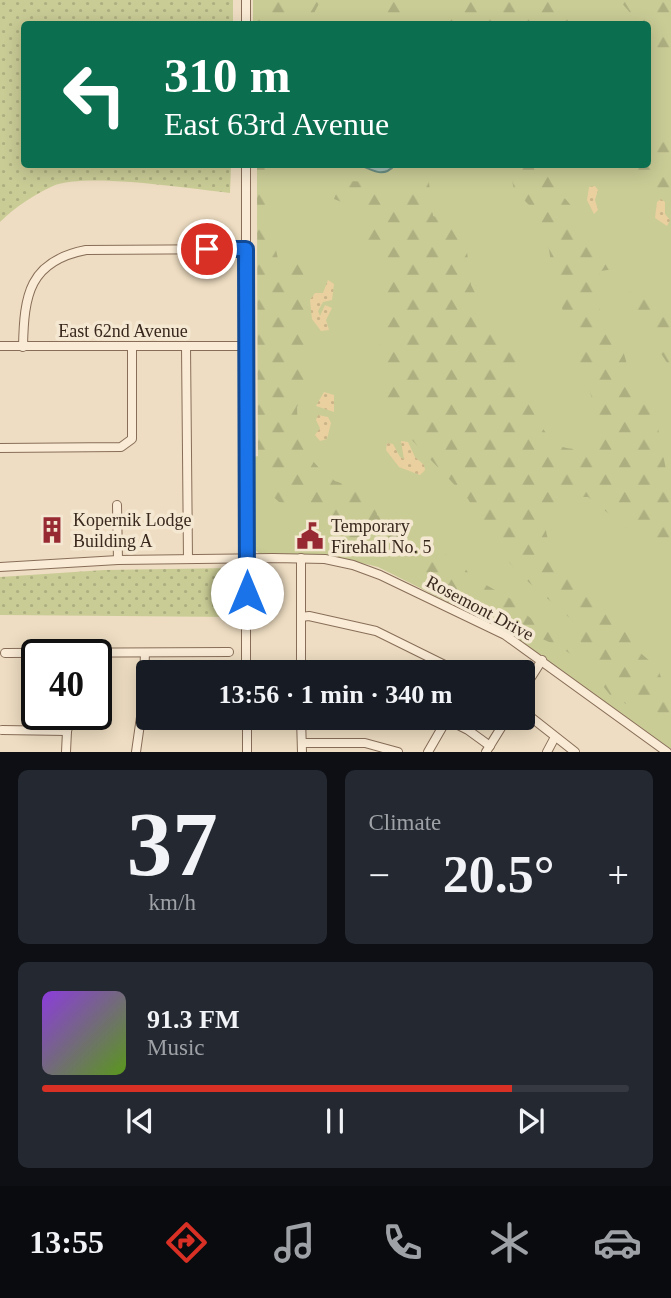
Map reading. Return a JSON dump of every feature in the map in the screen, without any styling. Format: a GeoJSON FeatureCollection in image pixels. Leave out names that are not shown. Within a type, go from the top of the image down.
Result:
{"type":"FeatureCollection","features":[{"type":"Feature","properties":{"kind":"street"},"geometry":{"type":"LineString","coordinates":[[246,0],[246,21]]}},
{"type":"Feature","properties":{"kind":"street"},"geometry":{"type":"LineString","coordinates":[[246,168],[246,660]]}},
{"type":"Feature","properties":{"kind":"street"},"geometry":{"type":"LineString","coordinates":[[23,347],[24,308],[29,289],[42,270],[63,255],[86,250],[246,249]]}},
{"type":"Feature","properties":{"kind":"street","name":"East 62nd Avenue"},"geometry":{"type":"LineString","coordinates":[[0,346],[246,346]]}},
{"type":"Feature","properties":{"kind":"street"},"geometry":{"type":"LineString","coordinates":[[186,346],[188,559]]}},
{"type":"Feature","properties":{"kind":"street"},"geometry":{"type":"LineString","coordinates":[[0,448],[121,447],[128,444],[132,439],[132,347]]}},
{"type":"Feature","properties":{"kind":"street"},"geometry":{"type":"LineString","coordinates":[[117,505],[118,560]]}},
{"type":"Feature","properties":{"kind":"street"},"geometry":{"type":"LineString","coordinates":[[301,558],[301,660]]}},
{"type":"Feature","properties":{"kind":"street","name":"Rosemont Drive"},"geometry":{"type":"LineString","coordinates":[[0,567],[118,560],[301,558],[353,565],[482,623],[542,660],[667,752]]}},
{"type":"Feature","properties":{"kind":"street"},"geometry":{"type":"LineString","coordinates":[[301,617],[309,616],[376,631],[435,660]]}},
{"type":"Feature","properties":{"kind":"street"},"geometry":{"type":"LineString","coordinates":[[112,653],[229,652]]}},
{"type":"Feature","properties":{"kind":"street"},"geometry":{"type":"LineString","coordinates":[[5,653],[21,653]]}},
{"type":"Feature","properties":{"kind":"street"},"geometry":{"type":"LineString","coordinates":[[145,653],[145,660]]}},
{"type":"Feature","properties":{"kind":"street"},"geometry":{"type":"LineString","coordinates":[[535,671],[542,660]]}},
{"type":"Feature","properties":{"kind":"street"},"geometry":{"type":"LineString","coordinates":[[535,721],[575,752]]}},
{"type":"Feature","properties":{"kind":"street"},"geometry":{"type":"LineString","coordinates":[[2,730],[67,731],[65,752]]}},
{"type":"Feature","properties":{"kind":"street"},"geometry":{"type":"LineString","coordinates":[[136,752],[138,730]]}},
{"type":"Feature","properties":{"kind":"street"},"geometry":{"type":"LineString","coordinates":[[247,730],[247,752]]}},
{"type":"Feature","properties":{"kind":"street"},"geometry":{"type":"LineString","coordinates":[[301,730],[302,748],[365,743],[398,752]]}},
{"type":"Feature","properties":{"kind":"street"},"geometry":{"type":"LineString","coordinates":[[428,752],[439,730]]}},
{"type":"Feature","properties":{"kind":"street"},"geometry":{"type":"LineString","coordinates":[[468,730],[488,749],[500,730]]}},
{"type":"Feature","properties":{"kind":"street"},"geometry":{"type":"LineString","coordinates":[[547,752],[555,737]]}},
{"type":"Feature","properties":{"kind":"green space"},"geometry":{"type":"Polygon","coordinates":[[[0,0],[233,0],[233,21],[21,21],[21,168],[231,168],[230,193],[113,181],[68,182],[39,193],[0,222],[0,0]]]}},
{"type":"Feature","properties":{"kind":"green space"},"geometry":{"type":"Polygon","coordinates":[[[253,0],[671,0],[671,749],[508,632],[378,567],[329,555],[260,554],[255,550],[254,457],[258,456],[257,168],[651,168],[651,21],[253,21],[253,0]]]}},
{"type":"Feature","properties":{"kind":"green space"},"geometry":{"type":"Polygon","coordinates":[[[253,0],[321,0],[313,15],[280,18],[280,21],[253,21],[253,0]]]}},
{"type":"Feature","properties":{"kind":"green space"},"geometry":{"type":"Polygon","coordinates":[[[374,0],[404,0],[400,15],[387,19],[381,5],[374,0]]]}},
{"type":"Feature","properties":{"kind":"green space"},"geometry":{"type":"Polygon","coordinates":[[[435,0],[577,0],[576,12],[583,21],[445,21],[435,0]]]}},
{"type":"Feature","properties":{"kind":"green space"},"geometry":{"type":"Polygon","coordinates":[[[619,0],[671,0],[671,58],[662,52],[651,37],[651,21],[637,21],[619,0]]]}},
{"type":"Feature","properties":{"kind":"green space"},"geometry":{"type":"Polygon","coordinates":[[[651,129],[671,132],[671,206],[648,185],[637,168],[651,168],[651,129]]]}},
{"type":"Feature","properties":{"kind":"green space"},"geometry":{"type":"Polygon","coordinates":[[[257,168],[271,168],[272,196],[268,216],[279,263],[285,267],[298,241],[302,247],[307,341],[304,393],[297,407],[298,432],[305,452],[335,481],[363,491],[362,501],[377,504],[377,515],[464,566],[470,576],[513,600],[520,595],[525,598],[524,613],[581,656],[582,645],[572,620],[517,572],[490,538],[468,499],[407,435],[383,402],[380,351],[386,293],[380,270],[365,244],[363,216],[354,207],[334,199],[338,184],[350,181],[390,189],[400,188],[413,184],[428,174],[433,216],[456,222],[466,243],[471,285],[504,349],[514,356],[522,393],[553,441],[570,449],[580,448],[604,435],[555,287],[546,231],[532,208],[514,190],[510,168],[547,168],[551,182],[574,209],[585,237],[616,253],[620,268],[601,271],[592,288],[609,335],[620,340],[633,385],[649,408],[651,419],[658,428],[671,496],[671,570],[656,552],[588,497],[567,497],[545,514],[545,526],[557,560],[576,566],[585,584],[618,620],[637,650],[658,668],[664,687],[671,690],[671,730],[665,727],[666,718],[654,710],[644,714],[610,695],[585,663],[558,646],[509,624],[477,599],[451,593],[415,569],[326,531],[296,502],[291,506],[279,502],[266,490],[268,455],[258,456],[257,168]]]}},
{"type":"Feature","properties":{"kind":"green space"},"geometry":{"type":"Polygon","coordinates":[[[632,283],[671,300],[671,369],[629,304],[632,283]]]}},
{"type":"Feature","properties":{"kind":"green space"},"geometry":{"type":"Polygon","coordinates":[[[230,568],[234,571],[234,617],[0,615],[0,577],[104,570],[230,568]]]}},
{"type":"Feature","properties":{"kind":"sand"},"geometry":{"type":"Polygon","coordinates":[[[595,186],[598,190],[595,200],[598,210],[594,214],[587,200],[589,187],[595,186]]]}},
{"type":"Feature","properties":{"kind":"sand"},"geometry":{"type":"Polygon","coordinates":[[[661,199],[665,202],[665,214],[670,220],[667,226],[655,218],[657,202],[661,199]]]}},
{"type":"Feature","properties":{"kind":"sand"},"geometry":{"type":"Polygon","coordinates":[[[328,280],[334,284],[332,300],[323,302],[318,311],[320,316],[325,305],[332,308],[326,320],[329,330],[321,331],[312,319],[310,300],[315,293],[323,293],[328,280]]]}},
{"type":"Feature","properties":{"kind":"sand"},"geometry":{"type":"Polygon","coordinates":[[[324,392],[334,395],[334,412],[316,406],[324,392]]]}},
{"type":"Feature","properties":{"kind":"sand"},"geometry":{"type":"Polygon","coordinates":[[[318,415],[328,417],[331,423],[327,439],[320,441],[315,435],[320,428],[316,420],[318,415]]]}},
{"type":"Feature","properties":{"kind":"sand"},"geometry":{"type":"Polygon","coordinates":[[[401,441],[408,442],[415,457],[424,465],[425,470],[420,475],[399,467],[386,450],[387,443],[393,444],[404,459],[401,441]]]}},
{"type":"Feature","properties":{"kind":"water"},"geometry":{"type":"Polygon","coordinates":[[[368,168],[392,168],[383,172],[368,168]]]}},
{"type":"Feature","properties":{"kind":"place","name":"Kopernik Lodge Building A"},"geometry":{"type":"Point","coordinates":[52,530]}},
{"type":"Feature","properties":{"kind":"place","name":"Temporary Firehall No. 5"},"geometry":{"type":"Point","coordinates":[310,536]}},
{"type":"Feature","properties":{"kind":"route"},"geometry":{"type":"LineString","coordinates":[[207,249],[246,249],[247,593]]}}]}
